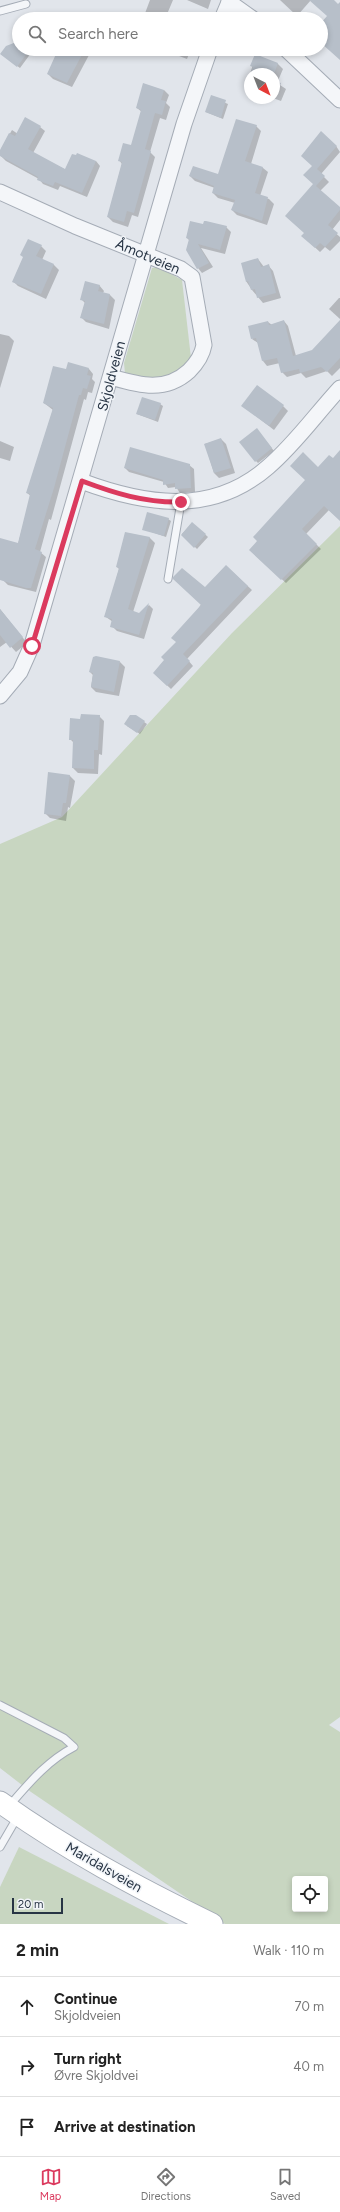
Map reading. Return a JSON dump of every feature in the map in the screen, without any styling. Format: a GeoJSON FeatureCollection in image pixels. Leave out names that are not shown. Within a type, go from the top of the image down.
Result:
{"type":"FeatureCollection","features":[{"type":"Feature","properties":{"kind":"street"},"geometry":{"type":"LineString","coordinates":[[225,12],[229,1],[244,12]]}},
{"type":"Feature","properties":{"kind":"street","name":"Skjoldveien"},"geometry":{"type":"LineString","coordinates":[[0,696],[11,685],[27,659],[82,481],[145,255],[184,124],[208,56]]}},
{"type":"Feature","properties":{"kind":"street"},"geometry":{"type":"LineString","coordinates":[[293,56],[340,100]]}},
{"type":"Feature","properties":{"kind":"street","name":"Åmotveien"},"geometry":{"type":"LineString","coordinates":[[0,192],[145,255],[181,269],[192,277],[204,345],[197,364],[185,375],[164,386],[140,385],[111,377]]}},
{"type":"Feature","properties":{"kind":"street"},"geometry":{"type":"LineString","coordinates":[[82,481],[112,493],[142,500],[181,502],[201,500],[232,489],[267,469],[281,456],[340,388]]}},
{"type":"Feature","properties":{"kind":"street","name":"Maridalsveien"},"geometry":{"type":"LineString","coordinates":[[8,1808],[112,1873],[212,1924]]}},
{"type":"Feature","properties":{"kind":"lane"},"geometry":{"type":"LineString","coordinates":[[0,11],[26,4]]}},
{"type":"Feature","properties":{"kind":"lane"},"geometry":{"type":"LineString","coordinates":[[168,579],[181,502]]}},
{"type":"Feature","properties":{"kind":"lane"},"geometry":{"type":"LineString","coordinates":[[0,1705],[64,1738],[74,1747],[53,1759],[42,1769],[8,1808],[0,1847]]}},
{"type":"Feature","properties":{"kind":"green space"},"geometry":{"type":"Polygon","coordinates":[[[159,267],[182,280],[191,358],[184,368],[177,374],[162,380],[125,374],[124,363],[152,268],[159,267]]]}},
{"type":"Feature","properties":{"kind":"green space"},"geometry":{"type":"Polygon","coordinates":[[[340,526],[340,1717],[329,1725],[340,1732],[340,1924],[225,1924],[31,1792],[0,1768],[0,844],[62,817],[232,633],[340,526]]]}},
{"type":"Feature","properties":{"kind":"green space"},"geometry":{"type":"Polygon","coordinates":[[[19,1847],[169,1924],[0,1924],[0,1887],[19,1847]]]}},
{"type":"Feature","properties":{"kind":"building"},"geometry":{"type":"Polygon","coordinates":[[[309,0],[334,0],[338,4],[340,2],[340,60],[328,49],[328,12],[322,12],[309,0]]]}},
{"type":"Feature","properties":{"kind":"building"},"geometry":{"type":"Polygon","coordinates":[[[12,44],[12,56],[25,56],[17,67],[0,54],[6,46],[12,44]]]}},
{"type":"Feature","properties":{"kind":"building"},"geometry":{"type":"Polygon","coordinates":[[[55,56],[81,56],[67,83],[47,74],[55,56]]]}},
{"type":"Feature","properties":{"kind":"building"},"geometry":{"type":"Polygon","coordinates":[[[254,56],[260,56],[278,63],[276,68],[250,66],[254,56]]]}},
{"type":"Feature","properties":{"kind":"building"},"geometry":{"type":"Polygon","coordinates":[[[143,83],[164,90],[161,100],[166,101],[162,115],[155,113],[145,149],[151,151],[134,213],[127,211],[124,222],[107,217],[122,162],[118,161],[123,143],[131,145],[141,110],[136,108],[143,83]]]}},
{"type":"Feature","properties":{"kind":"building"},"geometry":{"type":"Polygon","coordinates":[[[211,95],[226,100],[221,118],[205,112],[211,95]]]}},
{"type":"Feature","properties":{"kind":"building"},"geometry":{"type":"Polygon","coordinates":[[[25,117],[41,126],[28,149],[65,169],[72,154],[76,155],[77,153],[96,161],[82,193],[55,182],[53,186],[37,180],[38,177],[0,156],[0,150],[9,133],[15,136],[25,117]]]}},
{"type":"Feature","properties":{"kind":"building"},"geometry":{"type":"Polygon","coordinates":[[[236,119],[257,125],[245,161],[263,167],[255,193],[268,197],[262,221],[231,210],[235,200],[212,193],[214,186],[189,176],[193,166],[218,174],[236,119]]]}},
{"type":"Feature","properties":{"kind":"building"},"geometry":{"type":"Polygon","coordinates":[[[321,131],[337,146],[317,169],[325,176],[316,186],[340,207],[340,210],[328,225],[338,233],[325,247],[320,243],[315,248],[301,236],[304,233],[285,216],[313,184],[303,175],[312,166],[301,156],[321,131]]]}},
{"type":"Feature","properties":{"kind":"building"},"geometry":{"type":"Polygon","coordinates":[[[190,221],[203,224],[204,221],[206,221],[227,226],[220,250],[198,244],[209,263],[197,269],[186,250],[189,239],[186,238],[190,221]]]}},
{"type":"Feature","properties":{"kind":"building"},"geometry":{"type":"Polygon","coordinates":[[[28,239],[42,245],[36,256],[54,264],[41,294],[12,282],[23,257],[20,255],[28,239]]]}},
{"type":"Feature","properties":{"kind":"building"},"geometry":{"type":"Polygon","coordinates":[[[258,258],[261,267],[269,264],[276,293],[257,298],[255,289],[251,290],[248,281],[246,282],[241,263],[258,258]]]}},
{"type":"Feature","properties":{"kind":"building"},"geometry":{"type":"Polygon","coordinates":[[[85,281],[100,285],[98,291],[110,294],[104,324],[80,318],[85,301],[80,300],[85,281]]]}},
{"type":"Feature","properties":{"kind":"building"},"geometry":{"type":"Polygon","coordinates":[[[284,320],[293,356],[312,350],[340,320],[340,358],[327,372],[321,367],[300,373],[299,369],[281,373],[277,358],[262,361],[256,338],[251,339],[248,326],[268,321],[269,325],[284,320]]]}},
{"type":"Feature","properties":{"kind":"building"},"geometry":{"type":"Polygon","coordinates":[[[68,362],[89,368],[87,375],[91,376],[87,389],[83,388],[81,395],[79,395],[54,488],[35,549],[42,552],[31,588],[26,588],[0,580],[0,538],[18,543],[30,494],[26,493],[53,408],[43,403],[53,366],[66,369],[68,362]]]}},
{"type":"Feature","properties":{"kind":"building"},"geometry":{"type":"Polygon","coordinates":[[[257,385],[284,405],[269,426],[241,406],[257,385]]]}},
{"type":"Feature","properties":{"kind":"building"},"geometry":{"type":"Polygon","coordinates":[[[142,397],[161,403],[155,420],[136,414],[142,397]]]}},
{"type":"Feature","properties":{"kind":"building"},"geometry":{"type":"Polygon","coordinates":[[[257,428],[272,448],[255,462],[239,442],[257,428]]]}},
{"type":"Feature","properties":{"kind":"building"},"geometry":{"type":"Polygon","coordinates":[[[221,438],[231,468],[214,473],[204,444],[221,438]]]}},
{"type":"Feature","properties":{"kind":"building"},"geometry":{"type":"Polygon","coordinates":[[[130,447],[190,464],[191,488],[175,489],[175,483],[163,485],[163,480],[124,468],[130,447]]]}},
{"type":"Feature","properties":{"kind":"building"},"geometry":{"type":"Polygon","coordinates":[[[340,450],[340,521],[324,506],[302,529],[317,544],[281,580],[249,550],[257,541],[253,537],[305,480],[290,466],[303,452],[318,467],[329,455],[333,458],[340,450]]]}},
{"type":"Feature","properties":{"kind":"building"},"geometry":{"type":"Polygon","coordinates":[[[147,512],[169,518],[164,536],[142,530],[147,512]]]}},
{"type":"Feature","properties":{"kind":"building"},"geometry":{"type":"Polygon","coordinates":[[[192,522],[206,534],[194,548],[181,535],[192,522]]]}},
{"type":"Feature","properties":{"kind":"building"},"geometry":{"type":"Polygon","coordinates":[[[125,532],[150,537],[128,609],[139,613],[149,603],[139,635],[110,627],[112,619],[104,617],[119,568],[116,567],[125,532]]]}},
{"type":"Feature","properties":{"kind":"building"},"geometry":{"type":"Polygon","coordinates":[[[226,565],[248,586],[183,654],[190,661],[167,686],[153,673],[164,660],[161,657],[176,642],[171,638],[201,605],[173,579],[173,577],[182,568],[205,587],[226,565]]]}},
{"type":"Feature","properties":{"kind":"building"},"geometry":{"type":"Polygon","coordinates":[[[0,609],[23,637],[10,648],[0,635],[0,609]]]}},
{"type":"Feature","properties":{"kind":"building"},"geometry":{"type":"Polygon","coordinates":[[[96,656],[120,661],[114,692],[91,687],[93,673],[89,672],[93,657],[96,656]]]}},
{"type":"Feature","properties":{"kind":"building"},"geometry":{"type":"Polygon","coordinates":[[[81,714],[100,715],[98,750],[94,750],[94,769],[72,768],[73,740],[69,740],[70,718],[80,719],[81,714]]]}},
{"type":"Feature","properties":{"kind":"building"},"geometry":{"type":"Polygon","coordinates":[[[130,715],[136,715],[145,721],[137,733],[124,724],[130,715]]]}},
{"type":"Feature","properties":{"kind":"building"},"geometry":{"type":"Polygon","coordinates":[[[48,772],[70,775],[66,803],[63,803],[61,816],[44,814],[48,772]]]}},
{"type":"Feature","properties":{"kind":"route"},"geometry":{"type":"LineString","coordinates":[[32,646],[82,481],[112,493],[142,500],[162,503],[181,502]]}}]}
